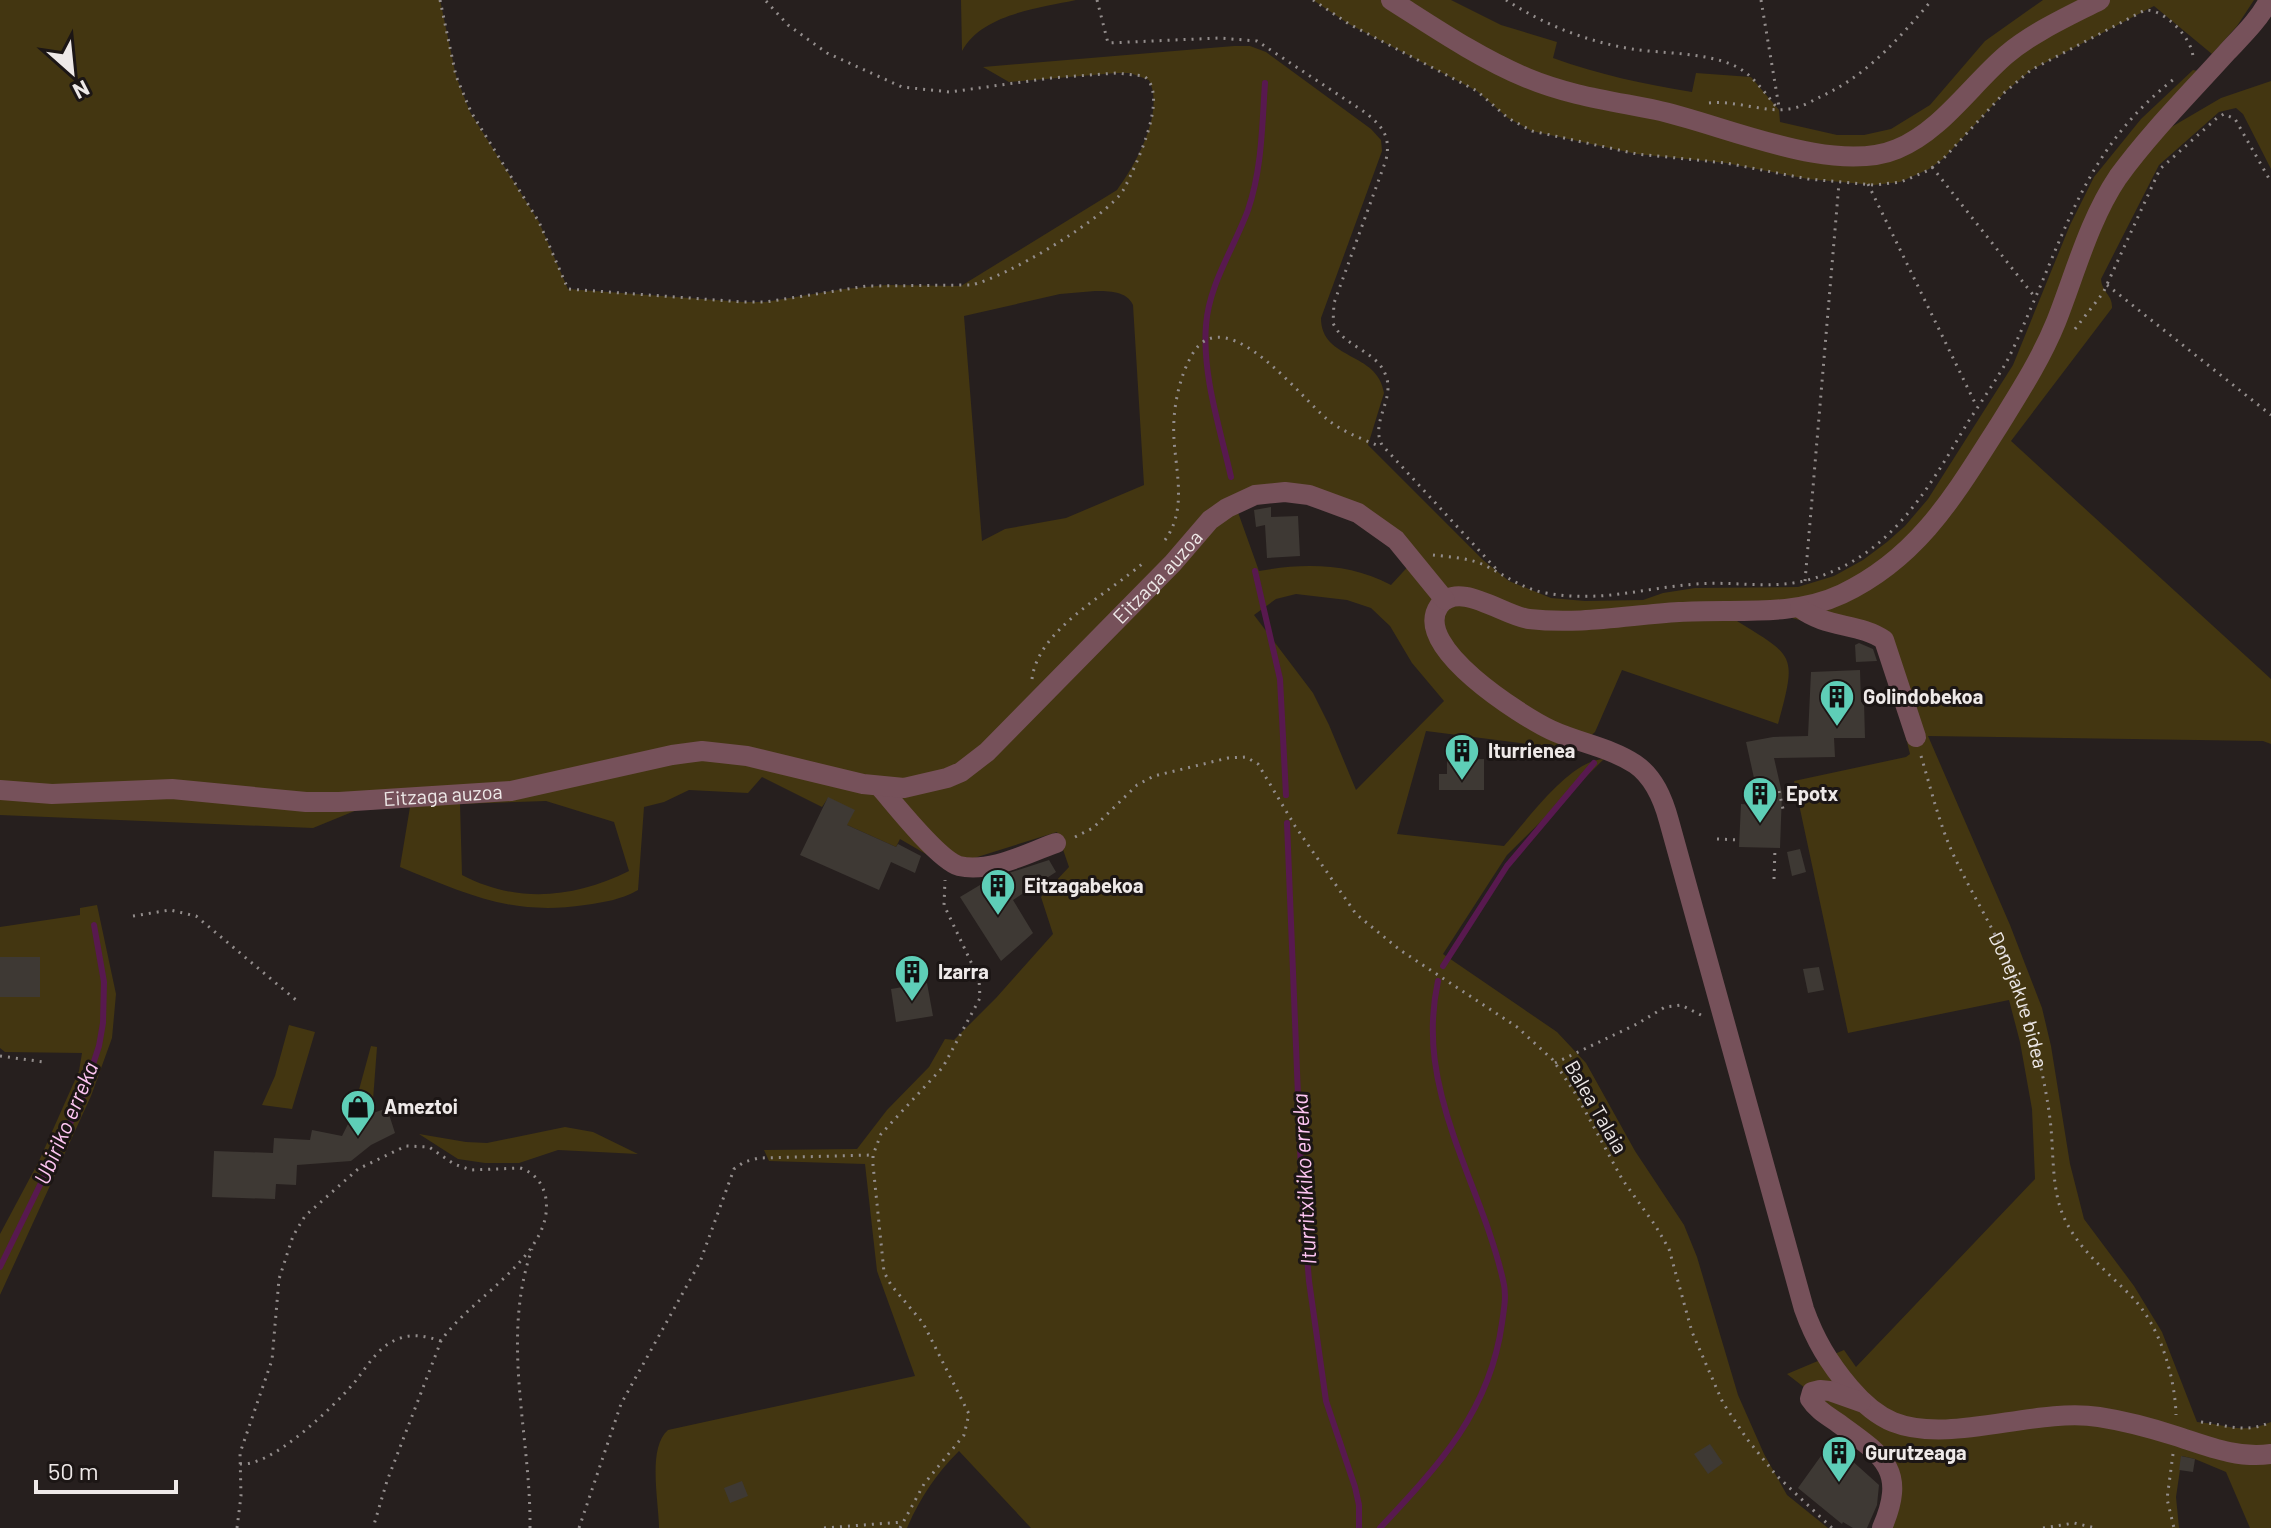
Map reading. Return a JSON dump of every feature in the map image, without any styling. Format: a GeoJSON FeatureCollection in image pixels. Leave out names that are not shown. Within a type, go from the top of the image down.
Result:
{"type":"FeatureCollection","features":[{"type":"Feature","properties":{"kind":"street"},"geometry":{"type":"LineString","coordinates":[[1391,0],[1482,56],[1530,79],[1584,97],[1674,115],[1799,149],[1844,156],[1881,155],[1906,145],[1928,130],[2017,47],[2100,0]]}},
{"type":"Feature","properties":{"kind":"street"},"geometry":{"type":"LineString","coordinates":[[2269,0],[2244,34],[2160,127],[2111,188],[2037,361],[1935,521],[1907,551],[1868,580],[1825,601],[1800,608],[1554,620],[1519,617],[1462,596],[1445,600],[1437,611],[1436,630],[1445,647],[1468,673],[1498,698],[1540,724],[1634,763],[1654,784],[1667,812],[1811,1330],[1827,1359],[1865,1403],[1886,1419],[1915,1427],[1946,1428],[2071,1414],[2118,1420],[2239,1455],[2271,1454]]}},
{"type":"Feature","properties":{"kind":"street","name":"Eitzaga auzoa"},"geometry":{"type":"LineString","coordinates":[[0,790],[52,794],[172,789],[306,802],[347,802],[511,791],[702,751],[747,756],[880,787],[919,786],[961,772],[987,752],[1173,563],[1210,520],[1246,498],[1285,492],[1336,503],[1374,523],[1408,554],[1445,600]]}},
{"type":"Feature","properties":{"kind":"street"},"geometry":{"type":"LineString","coordinates":[[1800,608],[1822,621],[1876,635],[1884,640],[1916,737]]}},
{"type":"Feature","properties":{"kind":"street"},"geometry":{"type":"LineString","coordinates":[[880,787],[912,825],[949,860],[961,866],[994,864],[1056,843]]}},
{"type":"Feature","properties":{"kind":"street"},"geometry":{"type":"LineString","coordinates":[[1865,1403],[1825,1390],[1812,1392],[1810,1399],[1814,1406],[1876,1453],[1886,1465],[1892,1478],[1893,1496],[1882,1528]]}},
{"type":"Feature","properties":{"kind":"path"},"geometry":{"type":"LineString","coordinates":[[440,0],[456,76],[471,112],[539,222],[568,289],[765,302],[867,286],[971,285],[1022,264],[1102,212],[1124,189],[1154,107],[1153,88],[1144,76],[1130,73],[1080,75],[950,92],[902,87],[827,53],[788,25],[765,0]]}},
{"type":"Feature","properties":{"kind":"path"},"geometry":{"type":"LineString","coordinates":[[1097,0],[1108,43],[1232,37],[1257,41],[1366,113],[1386,134],[1386,160],[1334,303],[1332,319],[1339,334],[1375,358],[1386,376],[1388,391],[1378,434],[1385,449],[1504,578]]}},
{"type":"Feature","properties":{"kind":"path"},"geometry":{"type":"LineString","coordinates":[[1313,0],[1349,24],[1472,88],[1508,118],[1532,131],[1637,154],[1717,162],[1839,183],[1901,182],[1932,167],[2005,92],[2031,70],[2145,10],[2157,11],[2185,38],[2193,52],[2190,64]]}},
{"type":"Feature","properties":{"kind":"path"},"geometry":{"type":"LineString","coordinates":[[1506,0],[1553,27],[1588,39],[1735,66],[1751,77],[1779,110]]}},
{"type":"Feature","properties":{"kind":"path"},"geometry":{"type":"LineString","coordinates":[[1761,0],[1779,110]]}},
{"type":"Feature","properties":{"kind":"path"},"geometry":{"type":"LineString","coordinates":[[1674,115],[1688,108],[1719,102],[1779,110],[1807,103],[1856,78],[1901,36],[1932,0]]}},
{"type":"Feature","properties":{"kind":"path"},"geometry":{"type":"LineString","coordinates":[[1408,554],[1457,558],[1484,565],[1504,578],[1546,593],[1587,597],[1628,595],[1697,583],[1805,581],[1849,563],[1899,525],[1928,490],[2006,362],[2065,223],[2094,167],[2141,110],[2182,73]]}},
{"type":"Feature","properties":{"kind":"path"},"geometry":{"type":"LineString","coordinates":[[2074,330],[2107,285],[2160,169],[2217,118],[2224,114],[2235,119],[2271,182]]}},
{"type":"Feature","properties":{"kind":"path"},"geometry":{"type":"LineString","coordinates":[[1932,167],[2035,297]]}},
{"type":"Feature","properties":{"kind":"path"},"geometry":{"type":"LineString","coordinates":[[1805,581],[1839,183]]}},
{"type":"Feature","properties":{"kind":"path"},"geometry":{"type":"LineString","coordinates":[[1868,184],[1977,407]]}},
{"type":"Feature","properties":{"kind":"path"},"geometry":{"type":"LineString","coordinates":[[2107,285],[2271,415]]}},
{"type":"Feature","properties":{"kind":"path"},"geometry":{"type":"LineString","coordinates":[[1161,546],[1178,506],[1174,427],[1178,395],[1189,361],[1202,343],[1227,338],[1244,344],[1334,424],[1385,449]]}},
{"type":"Feature","properties":{"kind":"path"},"geometry":{"type":"LineString","coordinates":[[1036,700],[1033,671],[1053,636],[1149,558]]}},
{"type":"Feature","properties":{"kind":"path","name":"Donejakue bidea"},"geometry":{"type":"LineString","coordinates":[[1916,737],[1946,836],[2000,946],[2023,1002],[2047,1101],[2062,1214],[2090,1255],[2132,1296],[2148,1319],[2172,1381],[2178,1436],[2167,1499],[2174,1528]]}},
{"type":"Feature","properties":{"kind":"path","name":"Balea Talaia"},"geometry":{"type":"LineString","coordinates":[[1056,843],[1093,828],[1146,779],[1240,757],[1252,759],[1258,764],[1295,826],[1356,914],[1400,950],[1517,1027],[1555,1063],[1577,1096],[1622,1179],[1669,1249],[1692,1332],[1723,1403],[1776,1475],[1832,1528]]}},
{"type":"Feature","properties":{"kind":"path"},"geometry":{"type":"LineString","coordinates":[[1779,791],[1781,809]]}},
{"type":"Feature","properties":{"kind":"path"},"geometry":{"type":"LineString","coordinates":[[1717,839],[1739,840]]}},
{"type":"Feature","properties":{"kind":"path"},"geometry":{"type":"LineString","coordinates":[[1774,879],[1775,848]]}},
{"type":"Feature","properties":{"kind":"path"},"geometry":{"type":"LineString","coordinates":[[900,1528],[924,1484],[964,1435],[969,1414],[923,1323],[884,1272],[873,1155],[881,1134],[949,1059],[980,998],[979,979],[944,905],[944,880],[949,860]]}},
{"type":"Feature","properties":{"kind":"path"},"geometry":{"type":"LineString","coordinates":[[133,916],[170,910],[196,916],[296,1000]]}},
{"type":"Feature","properties":{"kind":"path"},"geometry":{"type":"LineString","coordinates":[[1555,1063],[1637,1024],[1665,1007],[1681,1005],[1706,1018],[1726,1022]]}},
{"type":"Feature","properties":{"kind":"path"},"geometry":{"type":"LineString","coordinates":[[0,1056],[44,1062]]}},
{"type":"Feature","properties":{"kind":"path"},"geometry":{"type":"LineString","coordinates":[[237,1528],[241,1496],[240,1464],[246,1434],[272,1360],[279,1279],[293,1236],[305,1216],[349,1175],[387,1154],[414,1145],[429,1147],[454,1164],[471,1170],[520,1168],[539,1181],[546,1200],[542,1229],[533,1245],[523,1281],[517,1338],[517,1378],[530,1484],[530,1528]]}},
{"type":"Feature","properties":{"kind":"path"},"geometry":{"type":"LineString","coordinates":[[579,1528],[621,1404],[700,1262],[734,1169],[759,1158],[873,1155]]}},
{"type":"Feature","properties":{"kind":"path"},"geometry":{"type":"LineString","coordinates":[[373,1528],[387,1481],[441,1341],[533,1245]]}},
{"type":"Feature","properties":{"kind":"path"},"geometry":{"type":"LineString","coordinates":[[240,1464],[259,1461],[300,1433],[349,1389],[376,1355],[394,1340],[415,1335],[441,1341]]}},
{"type":"Feature","properties":{"kind":"path"},"geometry":{"type":"LineString","coordinates":[[2178,1436],[2197,1422],[2237,1430],[2253,1429],[2271,1422]]}},
{"type":"Feature","properties":{"kind":"path"},"geometry":{"type":"LineString","coordinates":[[824,1528],[903,1522]]}},
{"type":"Feature","properties":{"kind":"path"},"geometry":{"type":"LineString","coordinates":[[2043,1528],[2074,1523],[2096,1528]]}},
{"type":"Feature","properties":{"kind":"shaded area"},"geometry":{"type":"Polygon","coordinates":[[[0,0],[440,0],[456,76],[470,112],[539,222],[568,289],[743,302],[765,302],[887,285],[961,286],[1117,190],[1140,152],[1151,122],[1153,93],[1149,80],[1130,73],[1116,73],[1009,82],[983,67],[1234,46],[1250,46],[1266,52],[1371,129],[1381,140],[1382,151],[1321,318],[1323,332],[1330,342],[1372,370],[1380,379],[1384,393],[1368,445],[1483,560],[1509,581],[1551,598],[1585,601],[1643,600],[1695,588],[1798,587],[1834,576],[1887,542],[1928,499],[2013,365],[2070,225],[2094,177],[2141,119],[2193,70],[2198,71],[2127,153],[2221,98],[2271,81],[2271,169],[2243,114],[2236,108],[2219,112],[2159,165],[2101,279],[2112,308],[2011,441],[2271,679],[2271,744],[2263,741],[1928,736],[2010,925],[2042,1008],[2070,1164],[2084,1219],[2134,1286],[2162,1332],[2197,1422],[2251,1428],[2271,1422],[2271,1528],[2250,1528],[2226,1472],[2182,1456],[2176,1497],[2179,1528],[1890,1528],[1899,1471],[1894,1457],[1787,1374],[1844,1350],[1856,1367],[2035,1179],[2032,1109],[2009,1000],[1848,1033],[1794,781],[1910,754],[1884,649],[1867,639],[1785,616],[1737,621],[1771,642],[1786,660],[1788,683],[1778,724],[1622,670],[1595,732],[1575,750],[1426,731],[1397,834],[1504,846],[1563,780],[1591,762],[1604,759],[1507,855],[1443,954],[1557,1032],[1586,1063],[1635,1151],[1684,1225],[1697,1257],[1738,1395],[1764,1454],[1787,1495],[1828,1528],[1031,1528],[959,1451],[929,1487],[907,1528],[659,1528],[656,1462],[662,1438],[668,1430],[915,1376],[877,1271],[865,1164],[769,1161],[764,1150],[857,1149],[887,1110],[929,1067],[945,1039],[954,1040],[1053,934],[1041,897],[1069,867],[1057,832],[971,859],[931,857],[900,839],[896,847],[847,825],[828,798],[822,807],[762,777],[748,793],[689,790],[644,807],[638,890],[599,903],[534,908],[468,894],[400,867],[410,807],[357,810],[313,828],[0,815],[0,0]],[[1112,292],[1060,294],[964,316],[982,541],[1005,529],[1066,518],[1144,485],[1133,305],[1122,294],[1112,292]],[[1309,495],[1235,504],[1259,571],[1326,567],[1359,572],[1391,585],[1414,560],[1402,547],[1309,495]],[[1296,594],[1276,599],[1254,615],[1313,693],[1356,790],[1444,701],[1412,663],[1390,626],[1371,608],[1347,600],[1296,594]],[[546,801],[460,804],[462,875],[483,884],[525,894],[546,894],[588,887],[629,871],[614,822],[546,801]]]}},
{"type":"Feature","properties":{"kind":"shaded area"},"geometry":{"type":"Polygon","coordinates":[[[961,0],[1076,0],[1029,10],[997,21],[971,39],[962,51],[961,0]]]}},
{"type":"Feature","properties":{"kind":"shaded area"},"geometry":{"type":"Polygon","coordinates":[[[1313,0],[1451,0],[1501,25],[1557,42],[1553,58],[1570,64],[1692,92],[1696,73],[1751,77],[1779,110],[1780,122],[1837,135],[1864,135],[1891,129],[1930,105],[1985,41],[2043,0],[2254,0],[2237,26],[2212,54],[2154,6],[2031,70],[2005,92],[1944,158],[1929,169],[1900,182],[1874,185],[1808,179],[1726,163],[1637,154],[1532,131],[1508,118],[1477,91],[1349,24],[1313,0]]]}},
{"type":"Feature","properties":{"kind":"shaded area"},"geometry":{"type":"Polygon","coordinates":[[[97,905],[116,994],[112,1038],[91,1096],[0,1295],[0,1234],[39,1161],[79,1071],[82,1053],[5,1052],[0,1048],[0,927],[80,915],[80,908],[97,905]]]}},
{"type":"Feature","properties":{"kind":"shaded area"},"geometry":{"type":"Polygon","coordinates":[[[289,1025],[315,1032],[292,1109],[262,1105],[275,1076],[289,1025]]]}},
{"type":"Feature","properties":{"kind":"shaded area"},"geometry":{"type":"Polygon","coordinates":[[[371,1046],[377,1047],[372,1113],[354,1108],[371,1046]]]}},
{"type":"Feature","properties":{"kind":"shaded area"},"geometry":{"type":"Polygon","coordinates":[[[565,1127],[593,1132],[638,1154],[558,1150],[519,1163],[485,1163],[458,1159],[419,1134],[487,1143],[565,1127]]]}},
{"type":"Feature","properties":{"kind":"building"},"geometry":{"type":"Polygon","coordinates":[[[1271,507],[1271,517],[1298,516],[1300,556],[1267,558],[1265,525],[1256,527],[1254,510],[1271,507]]]}},
{"type":"Feature","properties":{"kind":"building"},"geometry":{"type":"Polygon","coordinates":[[[1859,643],[1873,649],[1877,661],[1856,662],[1855,645],[1859,643]]]}},
{"type":"Feature","properties":{"kind":"building"},"geometry":{"type":"Polygon","coordinates":[[[1860,670],[1865,738],[1834,738],[1835,757],[1774,758],[1782,793],[1780,848],[1739,847],[1741,804],[1760,805],[1746,742],[1808,736],[1811,672],[1860,670]]]}},
{"type":"Feature","properties":{"kind":"building","name":"Iturrienea"},"geometry":{"type":"Polygon","coordinates":[[[1484,759],[1484,790],[1439,790],[1439,774],[1447,774],[1447,760],[1484,759]]]}},
{"type":"Feature","properties":{"kind":"building"},"geometry":{"type":"Polygon","coordinates":[[[828,797],[855,810],[847,825],[921,856],[915,873],[891,862],[879,890],[800,855],[828,797]]]}},
{"type":"Feature","properties":{"kind":"building"},"geometry":{"type":"Polygon","coordinates":[[[1800,849],[1806,872],[1792,876],[1787,852],[1800,849]]]}},
{"type":"Feature","properties":{"kind":"building","name":"Eitzagabekoa"},"geometry":{"type":"Polygon","coordinates":[[[1049,860],[1056,872],[1013,900],[1033,933],[1001,961],[960,897],[990,879],[1049,860]]]}},
{"type":"Feature","properties":{"kind":"building"},"geometry":{"type":"Polygon","coordinates":[[[0,957],[40,957],[40,997],[0,997],[0,957]]]}},
{"type":"Feature","properties":{"kind":"building"},"geometry":{"type":"Polygon","coordinates":[[[1819,967],[1824,990],[1808,993],[1803,969],[1819,967]]]}},
{"type":"Feature","properties":{"kind":"building","name":"Izarra"},"geometry":{"type":"Polygon","coordinates":[[[927,983],[933,1016],[896,1022],[891,989],[927,983]]]}},
{"type":"Feature","properties":{"kind":"building"},"geometry":{"type":"Polygon","coordinates":[[[387,1108],[395,1133],[371,1145],[351,1161],[297,1165],[296,1185],[276,1184],[275,1199],[212,1197],[214,1151],[273,1153],[274,1138],[310,1140],[312,1130],[342,1136],[349,1122],[387,1108]]]}},
{"type":"Feature","properties":{"kind":"building","name":"Gurutzeaga"},"geometry":{"type":"Polygon","coordinates":[[[1831,1442],[1879,1485],[1877,1505],[1867,1528],[1842,1524],[1798,1488],[1831,1442]]]}},
{"type":"Feature","properties":{"kind":"building"},"geometry":{"type":"Polygon","coordinates":[[[1710,1444],[1723,1463],[1708,1474],[1694,1454],[1710,1444]]]}},
{"type":"Feature","properties":{"kind":"building"},"geometry":{"type":"Polygon","coordinates":[[[2181,1456],[2195,1459],[2193,1472],[2179,1470],[2181,1456]]]}},
{"type":"Feature","properties":{"kind":"building"},"geometry":{"type":"Polygon","coordinates":[[[742,1481],[748,1496],[730,1503],[724,1488],[742,1481]]]}},
{"type":"Feature","properties":{"kind":"waterway","name":"Iturritxikiko erreka"},"geometry":{"type":"LineString","coordinates":[[1231,477],[1209,382],[1206,325],[1217,281],[1253,195],[1261,147],[1265,83]]}},
{"type":"Feature","properties":{"kind":"waterway","name":"Iturritxikiko erreka"},"geometry":{"type":"LineString","coordinates":[[1255,571],[1280,679],[1286,795]]}},
{"type":"Feature","properties":{"kind":"waterway"},"geometry":{"type":"LineString","coordinates":[[1443,966],[1507,866],[1594,763]]}},
{"type":"Feature","properties":{"kind":"waterway","name":"Iturritxikiko erreka"},"geometry":{"type":"LineString","coordinates":[[1287,823],[1302,1195],[1309,1281],[1326,1401],[1355,1487],[1359,1528]]}},
{"type":"Feature","properties":{"kind":"waterway","name":"Ubiriko erreka"},"geometry":{"type":"LineString","coordinates":[[0,1267],[81,1101],[99,1046],[104,982],[94,925]]}},
{"type":"Feature","properties":{"kind":"waterway"},"geometry":{"type":"LineString","coordinates":[[1380,1528],[1441,1459],[1474,1410],[1496,1354],[1504,1307],[1504,1286],[1498,1262],[1454,1137],[1438,1079],[1433,1041],[1438,981]]}},
{"type":"Feature","properties":{"kind":"place","name":"Golindobekoa"},"geometry":{"type":"Point","coordinates":[1837,728]}},
{"type":"Feature","properties":{"kind":"place","name":"Iturrienea"},"geometry":{"type":"Point","coordinates":[1462,782]}},
{"type":"Feature","properties":{"kind":"place","name":"Epotx"},"geometry":{"type":"Point","coordinates":[1760,825]}},
{"type":"Feature","properties":{"kind":"place","name":"Eitzagabekoa"},"geometry":{"type":"Point","coordinates":[998,917]}},
{"type":"Feature","properties":{"kind":"place","name":"Izarra"},"geometry":{"type":"Point","coordinates":[912,1003]}},
{"type":"Feature","properties":{"kind":"place","name":"Ameztoi"},"geometry":{"type":"Point","coordinates":[358,1138]}},
{"type":"Feature","properties":{"kind":"place","name":"Gurutzeaga"},"geometry":{"type":"Point","coordinates":[1839,1484]}}]}
